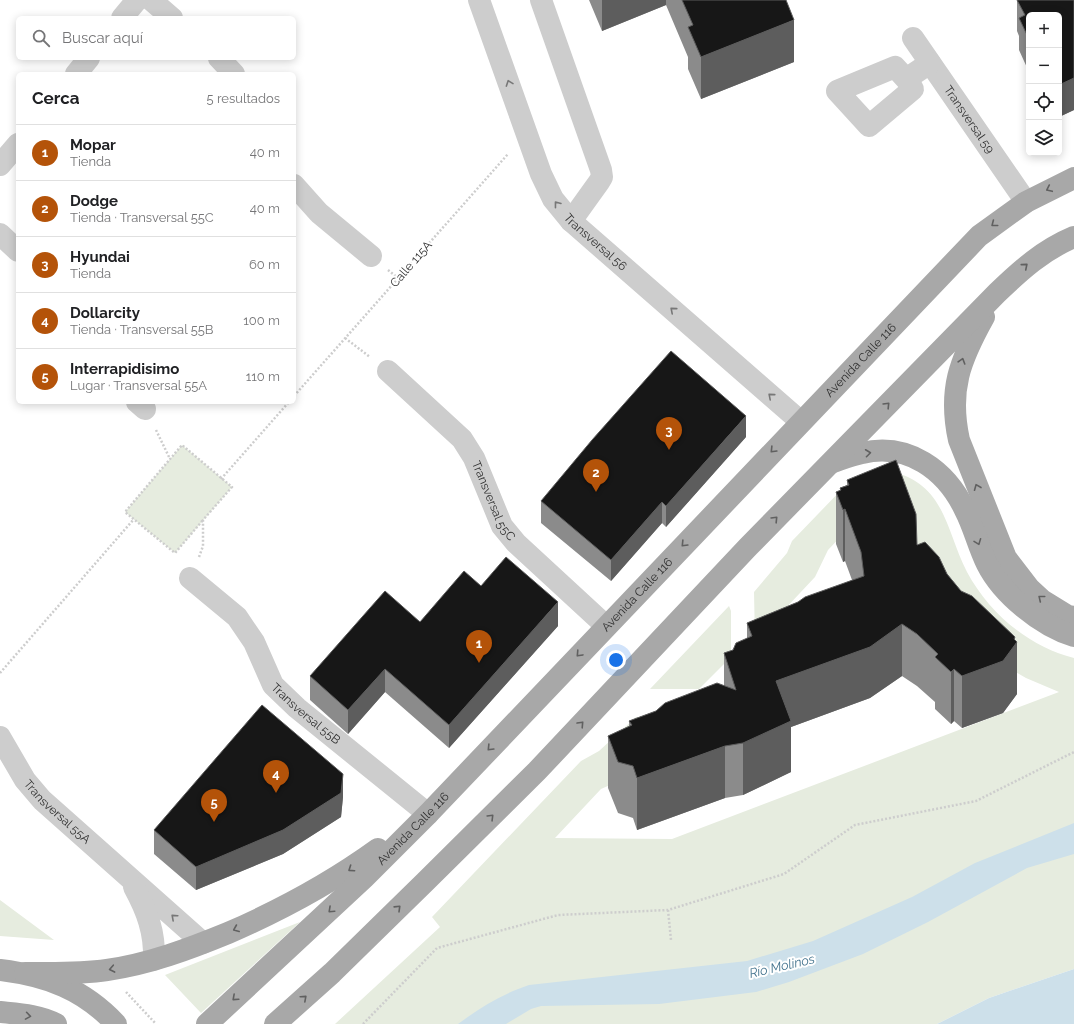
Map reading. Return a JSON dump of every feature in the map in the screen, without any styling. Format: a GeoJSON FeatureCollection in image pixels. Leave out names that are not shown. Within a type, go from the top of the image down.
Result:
{"type":"FeatureCollection","features":[{"type":"Feature","properties":{"kind":"main road","name":"Avenida Calle 116"},"geometry":{"type":"LineString","coordinates":[[207,1024],[364,878],[428,814],[800,421],[979,236],[1026,202],[1074,178]]}},
{"type":"Feature","properties":{"kind":"main road"},"geometry":{"type":"LineString","coordinates":[[275,1024],[354,952],[537,771],[830,463],[997,292],[1027,264],[1047,251],[1074,237]]}},
{"type":"Feature","properties":{"kind":"main road"},"geometry":{"type":"LineString","coordinates":[[997,292],[962,358],[956,386],[955,403],[956,424],[959,440],[1006,558],[1026,584],[1042,600],[1068,616],[1074,617]]}},
{"type":"Feature","properties":{"kind":"main road"},"geometry":{"type":"LineString","coordinates":[[830,463],[862,453],[882,451],[912,457],[930,465],[943,476],[954,489],[966,511],[987,564],[1001,586],[1018,604],[1046,622],[1074,636]]}},
{"type":"Feature","properties":{"kind":"main road"},"geometry":{"type":"LineString","coordinates":[[0,970],[25,973],[59,974],[106,970],[154,960],[203,943],[260,919],[322,887],[349,870],[428,814]]}},
{"type":"Feature","properties":{"kind":"main road"},"geometry":{"type":"LineString","coordinates":[[25,973],[51,980],[71,988],[92,1002],[116,1024]]}},
{"type":"Feature","properties":{"kind":"main road"},"geometry":{"type":"LineString","coordinates":[[0,1012],[29,1015],[56,1024]]}},
{"type":"Feature","properties":{"kind":"street"},"geometry":{"type":"LineString","coordinates":[[124,16],[137,0]]}},
{"type":"Feature","properties":{"kind":"street"},"geometry":{"type":"LineString","coordinates":[[151,0],[170,16]]}},
{"type":"Feature","properties":{"kind":"street","name":"Transversal 56"},"geometry":{"type":"LineString","coordinates":[[479,0],[541,174],[553,198],[571,221],[800,421]]}},
{"type":"Feature","properties":{"kind":"street"},"geometry":{"type":"LineString","coordinates":[[541,0],[601,170],[602,177],[571,221]]}},
{"type":"Feature","properties":{"kind":"street","name":"Transversal 59"},"geometry":{"type":"LineString","coordinates":[[913,38],[1026,202]]}},
{"type":"Feature","properties":{"kind":"street"},"geometry":{"type":"LineString","coordinates":[[78,72],[87,60]]}},
{"type":"Feature","properties":{"kind":"street"},"geometry":{"type":"LineString","coordinates":[[221,60],[232,72]]}},
{"type":"Feature","properties":{"kind":"street"},"geometry":{"type":"LineString","coordinates":[[906,79],[930,63]]}},
{"type":"Feature","properties":{"kind":"street"},"geometry":{"type":"LineString","coordinates":[[0,165],[16,146]]}},
{"type":"Feature","properties":{"kind":"street"},"geometry":{"type":"LineString","coordinates":[[296,187],[319,213],[371,256]]}},
{"type":"Feature","properties":{"kind":"street"},"geometry":{"type":"LineString","coordinates":[[0,234],[16,249]]}},
{"type":"Feature","properties":{"kind":"street","name":"Transversal 55C"},"geometry":{"type":"LineString","coordinates":[[388,371],[462,439],[474,458],[502,526],[516,543],[606,626]]}},
{"type":"Feature","properties":{"kind":"street","name":"Transversal 55B"},"geometry":{"type":"LineString","coordinates":[[190,578],[237,617],[254,642],[273,685],[297,708],[428,814]]}},
{"type":"Feature","properties":{"kind":"street","name":"Transversal 55A"},"geometry":{"type":"LineString","coordinates":[[0,737],[32,790],[203,943]]}},
{"type":"Feature","properties":{"kind":"street","name":"Transversal 55A"},"geometry":{"type":"LineString","coordinates":[[127,876],[150,920],[154,945],[154,960]]}},
{"type":"Feature","properties":{"kind":"path","name":"Calle 115A"},"geometry":{"type":"LineString","coordinates":[[296,394],[527,133]]}},
{"type":"Feature","properties":{"kind":"path"},"geometry":{"type":"LineString","coordinates":[[345,338],[388,371]]}},
{"type":"Feature","properties":{"kind":"path"},"geometry":{"type":"LineString","coordinates":[[221,478],[287,404]]}},
{"type":"Feature","properties":{"kind":"path"},"geometry":{"type":"LineString","coordinates":[[141,405],[170,459]]}},
{"type":"Feature","properties":{"kind":"path"},"geometry":{"type":"LineString","coordinates":[[182,445],[221,478],[232,487],[175,553],[125,512],[182,445]]}},
{"type":"Feature","properties":{"kind":"path"},"geometry":{"type":"LineString","coordinates":[[0,673],[134,519]]}},
{"type":"Feature","properties":{"kind":"path"},"geometry":{"type":"LineString","coordinates":[[190,578],[203,546],[203,520]]}},
{"type":"Feature","properties":{"kind":"path"},"geometry":{"type":"LineString","coordinates":[[363,1024],[437,948],[558,915],[668,910],[784,874],[855,825],[976,801],[1074,752]]}},
{"type":"Feature","properties":{"kind":"path"},"geometry":{"type":"LineString","coordinates":[[668,910],[671,940]]}},
{"type":"Feature","properties":{"kind":"shaded area"},"geometry":{"type":"Polygon","coordinates":[[[182,445],[232,487],[175,553],[125,512],[182,445]]]}},
{"type":"Feature","properties":{"kind":"shaded area"},"geometry":{"type":"Polygon","coordinates":[[[890,471],[908,477],[923,486],[933,497],[948,525],[967,572],[976,587],[999,614],[1026,637],[1041,646],[1074,658],[1074,969],[989,998],[937,1024],[335,1024],[440,927],[432,917],[581,761],[599,751],[636,717],[660,716],[610,785],[601,789],[555,838],[672,839],[1059,692],[1026,678],[1003,665],[865,511],[828,550],[815,577],[755,641],[754,592],[787,553],[792,541],[845,486],[856,480],[890,471]]]}},
{"type":"Feature","properties":{"kind":"shaded area"},"geometry":{"type":"Polygon","coordinates":[[[729,606],[731,611],[731,657],[699,689],[650,689],[729,606]]]}},
{"type":"Feature","properties":{"kind":"shaded area"},"geometry":{"type":"Polygon","coordinates":[[[0,900],[54,940],[0,936],[0,900]]]}},
{"type":"Feature","properties":{"kind":"shaded area"},"geometry":{"type":"Polygon","coordinates":[[[300,922],[201,1013],[165,975],[300,922]]]}},
{"type":"Feature","properties":{"kind":"water","name":"Río Molinos"},"geometry":{"type":"Polygon","coordinates":[[[1074,823],[1074,854],[1027,868],[928,922],[863,954],[789,982],[756,992],[659,1004],[541,1006],[531,1009],[506,1024],[458,1024],[475,1012],[510,992],[529,985],[747,961],[813,941],[912,897],[975,863],[1074,823]]]}},
{"type":"Feature","properties":{"kind":"water"},"geometry":{"type":"Polygon","coordinates":[[[1074,969],[1074,1024],[937,1024],[989,998],[1074,969]]]}},
{"type":"Feature","properties":{"kind":"building"},"geometry":{"type":"Polygon","coordinates":[[[682,0],[786,0],[794,20],[701,57],[688,27],[693,25],[682,0]]]}},
{"type":"Feature","properties":{"kind":"building"},"geometry":{"type":"Polygon","coordinates":[[[1017,0],[1074,0],[1074,78],[1062,84],[1062,12],[1026,12],[1026,33],[1019,18],[1025,15],[1017,0]]]}},
{"type":"Feature","properties":{"kind":"building"},"geometry":{"type":"Polygon","coordinates":[[[671,351],[746,416],[666,506],[662,502],[611,560],[541,501],[592,440],[671,351]]]}},
{"type":"Feature","properties":{"kind":"building"},"geometry":{"type":"Polygon","coordinates":[[[896,460],[916,514],[917,545],[925,542],[939,557],[947,574],[961,591],[972,596],[1015,637],[1014,639],[1017,642],[1003,661],[962,676],[954,669],[951,672],[935,657],[938,654],[917,634],[902,624],[870,647],[776,681],[791,721],[743,743],[725,746],[637,778],[633,766],[618,762],[608,736],[632,725],[629,721],[656,711],[665,703],[717,683],[736,690],[724,653],[733,650],[736,643],[752,636],[747,623],[798,602],[805,597],[864,576],[861,552],[845,509],[843,510],[836,492],[841,490],[840,488],[849,485],[847,480],[896,460]]]}},
{"type":"Feature","properties":{"kind":"building"},"geometry":{"type":"Polygon","coordinates":[[[506,557],[558,602],[449,725],[385,669],[348,710],[310,676],[385,591],[420,622],[464,571],[481,586],[506,557]]]}},
{"type":"Feature","properties":{"kind":"building"},"geometry":{"type":"Polygon","coordinates":[[[262,705],[343,774],[341,793],[283,830],[196,867],[154,830],[262,705]]]}},
{"type":"Feature","properties":{"kind":"place","name":"Hyundai"},"geometry":{"type":"Point","coordinates":[669,450]}},
{"type":"Feature","properties":{"kind":"place","name":"Dodge"},"geometry":{"type":"Point","coordinates":[596,492]}},
{"type":"Feature","properties":{"kind":"place","name":"Mopar"},"geometry":{"type":"Point","coordinates":[479,663]}},
{"type":"Feature","properties":{"kind":"place","name":"Dollarcity"},"geometry":{"type":"Point","coordinates":[276,793]}},
{"type":"Feature","properties":{"kind":"place","name":"Interrapidisimo"},"geometry":{"type":"Point","coordinates":[214,822]}}]}
